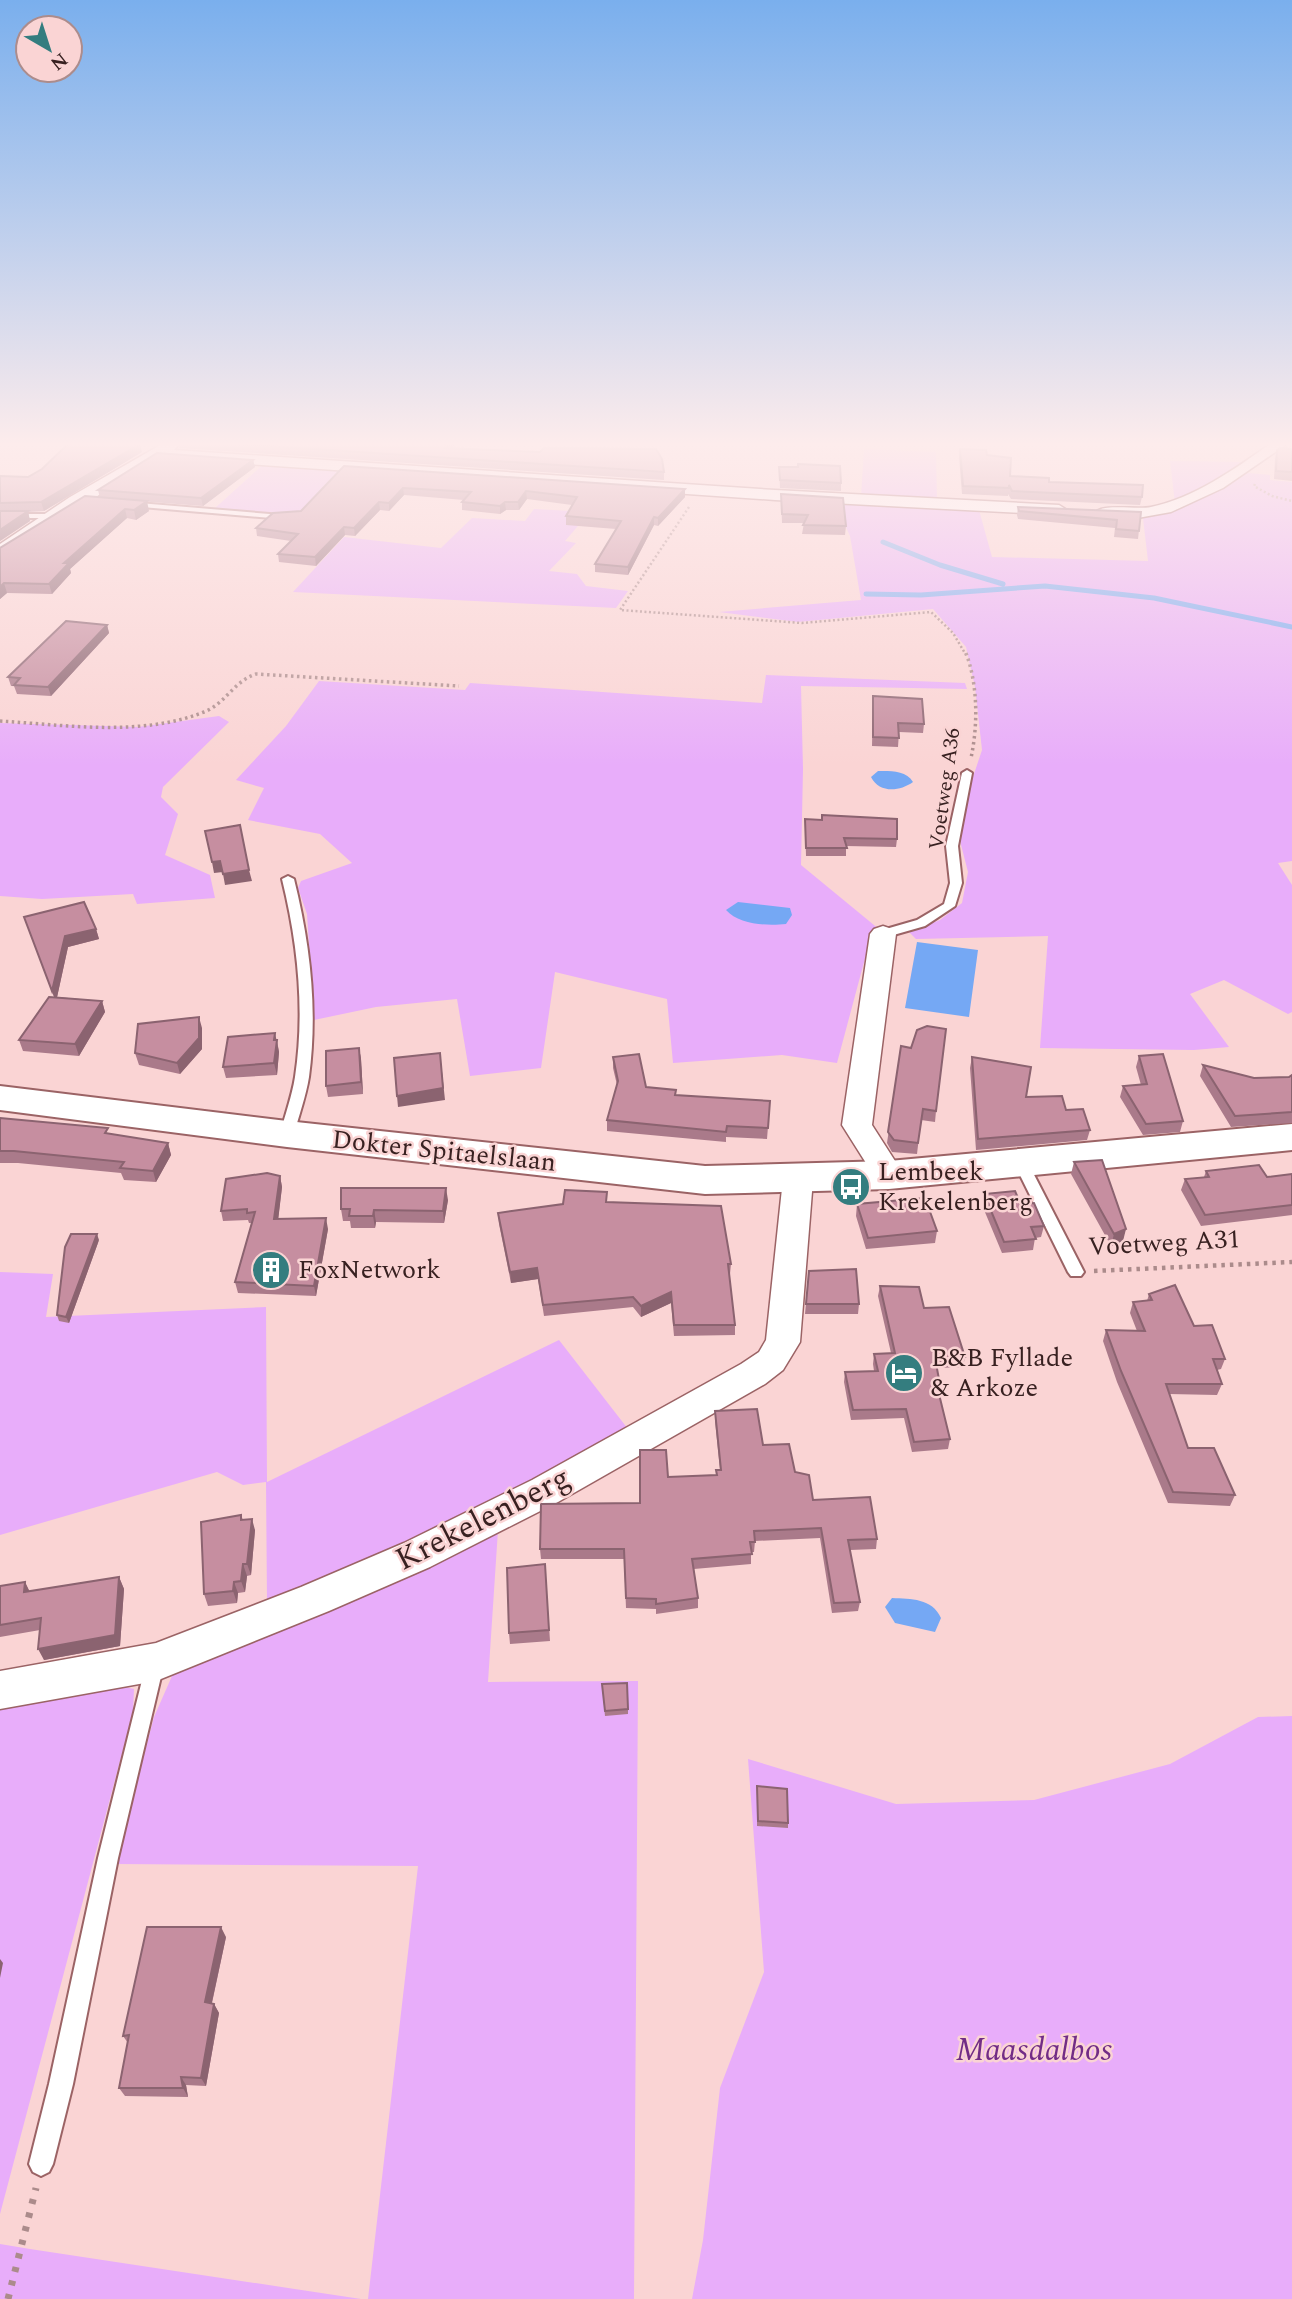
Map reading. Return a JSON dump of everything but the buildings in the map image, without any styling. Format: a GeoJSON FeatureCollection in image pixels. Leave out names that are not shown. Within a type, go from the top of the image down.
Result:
{"type":"FeatureCollection","features":[{"type":"Feature","properties":{"kind":"street"},"geometry":{"type":"LineString","coordinates":[[883,934],[857,1125],[889,1175]]}},
{"type":"Feature","properties":{"kind":"street","name":"Dokter Spitaelslaan"},"geometry":{"type":"LineString","coordinates":[[0,1098],[287,1134],[705,1180],[889,1175],[1292,1137]]}},
{"type":"Feature","properties":{"kind":"street","name":"Krekelenberg"},"geometry":{"type":"LineString","coordinates":[[0,1690],[156,1662],[315,1599],[417,1555],[545,1491],[753,1374],[771,1361],[783,1342],[798,1179]]}},
{"type":"Feature","properties":{"kind":"lane","name":"Voetweg A36"},"geometry":{"type":"LineString","coordinates":[[883,934],[921,923],[949,906],[956,883],[953,846],[967,773]]}},
{"type":"Feature","properties":{"kind":"lane"},"geometry":{"type":"LineString","coordinates":[[287,1134],[301,1080],[306,1041],[299,921],[288,879]]}},
{"type":"Feature","properties":{"kind":"lane","name":"Voetweg A31"},"geometry":{"type":"LineString","coordinates":[[1021,1163],[1076,1272]]}},
{"type":"Feature","properties":{"kind":"lane"},"geometry":{"type":"LineString","coordinates":[[41,2164],[61,2084],[108,1858],[156,1662]]}},
{"type":"Feature","properties":{"kind":"path","name":"Voetweg A36"},"geometry":{"type":"LineString","coordinates":[[659,551],[620,610],[802,623],[931,612],[949,627],[965,650],[974,697],[973,750],[967,773]]}},
{"type":"Feature","properties":{"kind":"path"},"geometry":{"type":"LineString","coordinates":[[0,721],[135,724],[186,718],[218,705],[240,680],[256,674],[459,686]]}},
{"type":"Feature","properties":{"kind":"path","name":"Voetweg A31"},"geometry":{"type":"LineString","coordinates":[[1076,1272],[1292,1262]]}},
{"type":"Feature","properties":{"kind":"path"},"geometry":{"type":"LineString","coordinates":[[8,2299],[41,2164]]}},
{"type":"Feature","properties":{"kind":"green space"},"geometry":{"type":"Polygon","coordinates":[[[331,551],[568,551],[549,571],[577,574],[586,586],[628,591],[616,608],[293,592],[331,551]]]}},
{"type":"Feature","properties":{"kind":"green space"},"geometry":{"type":"Polygon","coordinates":[[[853,551],[990,551],[992,557],[1148,561],[1147,551],[1292,551],[1292,861],[1278,863],[1292,885],[1292,1012],[1288,1014],[1224,980],[1190,994],[1229,1047],[1194,1050],[1040,1048],[1048,936],[916,939],[909,932],[940,920],[962,903],[968,872],[959,837],[967,795],[982,750],[975,687],[966,647],[933,609],[798,622],[719,612],[861,600],[853,551]]]}},
{"type":"Feature","properties":{"kind":"green space"},"geometry":{"type":"Polygon","coordinates":[[[766,675],[965,683],[967,689],[801,686],[801,865],[880,930],[867,951],[837,1063],[782,1055],[673,1063],[667,999],[555,972],[541,1068],[470,1076],[457,999],[376,1007],[314,1020],[307,914],[298,888],[301,881],[352,863],[320,834],[248,820],[264,788],[236,780],[286,726],[319,681],[465,690],[470,683],[762,703],[766,675]]]}},
{"type":"Feature","properties":{"kind":"green space"},"geometry":{"type":"Polygon","coordinates":[[[219,716],[229,722],[163,787],[161,797],[178,814],[165,855],[210,875],[215,898],[137,904],[133,894],[42,899],[0,896],[0,723],[138,727],[219,716]]]}},
{"type":"Feature","properties":{"kind":"green space"},"geometry":{"type":"Polygon","coordinates":[[[0,1272],[53,1274],[46,1317],[266,1307],[267,1482],[559,1340],[628,1429],[477,1517],[371,1567],[267,1601],[266,1482],[243,1485],[217,1472],[0,1535],[0,1272]]]}},
{"type":"Feature","properties":{"kind":"green space"},"geometry":{"type":"Polygon","coordinates":[[[498,1530],[488,1682],[638,1681],[634,2299],[368,2299],[418,1866],[115,1864],[154,1717],[172,1676],[188,1663],[498,1530]]]}},
{"type":"Feature","properties":{"kind":"green space"},"geometry":{"type":"Polygon","coordinates":[[[111,1684],[134,1689],[133,1712],[0,2214],[0,1703],[111,1684]]]}},
{"type":"Feature","properties":{"kind":"green space","name":"Maasdalbos"},"geometry":{"type":"Polygon","coordinates":[[[1292,1716],[1292,2299],[692,2299],[703,2240],[720,2088],[764,1972],[748,1759],[896,1804],[1034,1800],[1170,1764],[1258,1717],[1292,1716]]]}},
{"type":"Feature","properties":{"kind":"green space"},"geometry":{"type":"Polygon","coordinates":[[[0,2244],[30,2249],[361,2299],[0,2299],[0,2244]]]}},
{"type":"Feature","properties":{"kind":"water"},"geometry":{"type":"Polygon","coordinates":[[[878,771],[902,773],[913,782],[902,788],[884,788],[871,777],[878,771]]]}},
{"type":"Feature","properties":{"kind":"water"},"geometry":{"type":"Polygon","coordinates":[[[738,902],[790,908],[792,915],[786,924],[746,922],[726,910],[738,902]]]}},
{"type":"Feature","properties":{"kind":"water"},"geometry":{"type":"Polygon","coordinates":[[[917,942],[978,950],[969,1017],[905,1008],[917,942]]]}},
{"type":"Feature","properties":{"kind":"water"},"geometry":{"type":"Polygon","coordinates":[[[892,1598],[927,1603],[941,1618],[935,1632],[895,1623],[885,1607],[892,1598]]]}},
{"type":"Feature","properties":{"kind":"waterway"},"geometry":{"type":"LineString","coordinates":[[906,551],[940,565],[1003,584]]}},
{"type":"Feature","properties":{"kind":"waterway"},"geometry":{"type":"LineString","coordinates":[[866,594],[921,595],[1045,586],[1154,598],[1292,627]]}},
{"type":"Feature","properties":{"kind":"place","name":"Lembeek Krekelenberg"},"geometry":{"type":"Point","coordinates":[851,1187]}},
{"type":"Feature","properties":{"kind":"place","name":"FoxNetwork"},"geometry":{"type":"Point","coordinates":[271,1270]}},
{"type":"Feature","properties":{"kind":"place","name":"B&B Fyllade & Arkoze"},"geometry":{"type":"Point","coordinates":[904,1373]}}]}
